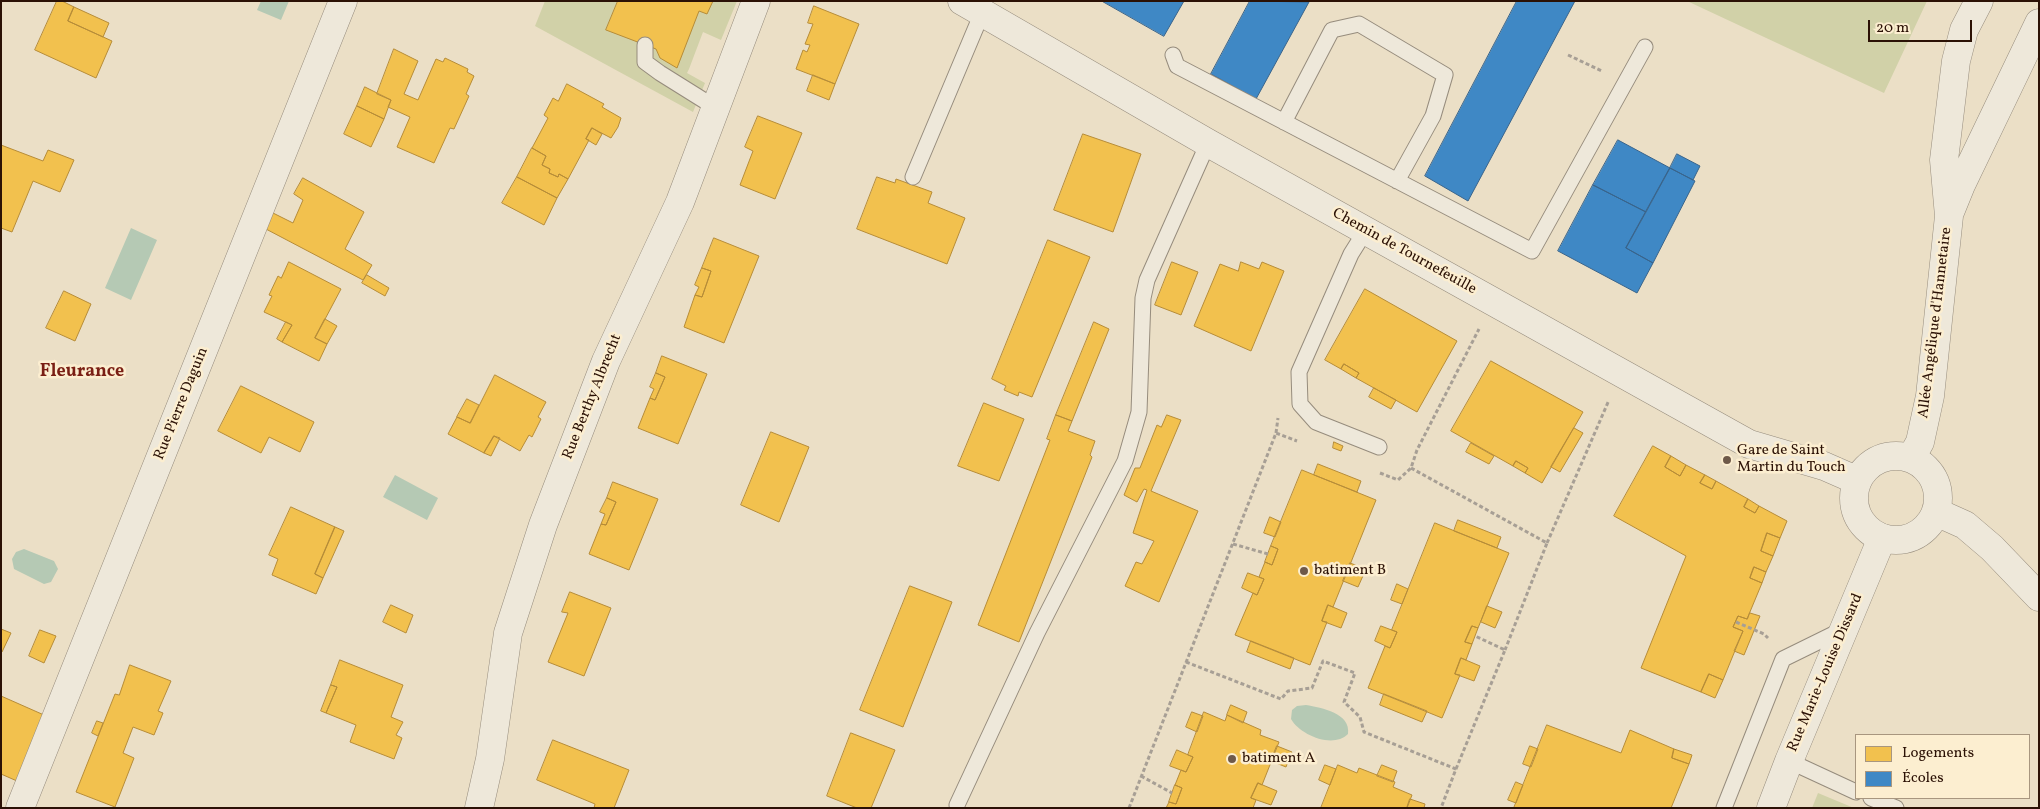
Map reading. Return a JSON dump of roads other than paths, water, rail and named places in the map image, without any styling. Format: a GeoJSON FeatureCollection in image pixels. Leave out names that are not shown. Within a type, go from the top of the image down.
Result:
{"type":"FeatureCollection","features":[{"type":"Feature","properties":{"kind":"street","name":"Rue Pierre Daguin"},"geometry":{"type":"LineString","coordinates":[[20,808],[343,1]]}},
{"type":"Feature","properties":{"kind":"street","name":"Rue Berthy Albrecht"},"geometry":{"type":"LineString","coordinates":[[480,808],[490,759],[508,633],[543,524],[606,360],[680,202],[756,1]]}},
{"type":"Feature","properties":{"kind":"street","name":"Allée Angélique d'Hannetaire"},"geometry":{"type":"LineString","coordinates":[[1911,458],[1920,442],[1930,396],[1949,216],[1944,160],[1956,61],[1964,30],[1979,1]]}},
{"type":"Feature","properties":{"kind":"street","name":"Chemin de Tournefeuille"},"geometry":{"type":"LineString","coordinates":[[972,7],[1208,143],[1750,444],[1824,466],[1856,480]]}},
{"type":"Feature","properties":{"kind":"street","name":"Allée Angélique d'Hannetaire"},"geometry":{"type":"LineString","coordinates":[[1949,216],[1961,186],[2039,22]]}},
{"type":"Feature","properties":{"kind":"street"},"geometry":{"type":"LineString","coordinates":[[1895,455],[1911,458],[1925,466],[1934,480],[1938,496],[1936,512],[1928,527],[1914,536],[1898,541],[1882,538],[1866,529],[1856,515],[1853,498],[1856,480],[1866,467],[1879,458],[1895,455]]}},
{"type":"Feature","properties":{"kind":"street"},"geometry":{"type":"LineString","coordinates":[[1936,512],[1965,525],[1992,548],[2039,597]]}},
{"type":"Feature","properties":{"kind":"street","name":"Rue Marie-Louise Dissard"},"geometry":{"type":"LineString","coordinates":[[1771,808],[1882,538]]}},
{"type":"Feature","properties":{"kind":"lane"},"geometry":{"type":"LineString","coordinates":[[913,177],[972,7]]}},
{"type":"Feature","properties":{"kind":"lane"},"geometry":{"type":"LineString","coordinates":[[1284,122],[1332,30],[1359,24],[1445,75],[1433,116],[1397,181]]}},
{"type":"Feature","properties":{"kind":"lane"},"geometry":{"type":"LineString","coordinates":[[645,44],[645,62],[716,108]]}},
{"type":"Feature","properties":{"kind":"lane"},"geometry":{"type":"LineString","coordinates":[[1173,55],[1177,66],[1532,251],[1645,47]]}},
{"type":"Feature","properties":{"kind":"lane"},"geometry":{"type":"LineString","coordinates":[[957,805],[1037,633],[1125,460],[1139,412],[1143,298],[1147,280],[1208,143]]}},
{"type":"Feature","properties":{"kind":"lane"},"geometry":{"type":"LineString","coordinates":[[1366,230],[1351,254],[1299,372],[1300,404],[1316,422],[1379,447]]}},
{"type":"Feature","properties":{"kind":"lane"},"geometry":{"type":"LineString","coordinates":[[1724,808],[1783,659],[1845,628]]}},
{"type":"Feature","properties":{"kind":"lane"},"geometry":{"type":"LineString","coordinates":[[1789,761],[1855,792]]}},
{"type":"Feature","properties":{"kind":"lane"},"geometry":{"type":"LineString","coordinates":[[1874,799],[1896,808]]}},
{"type":"Feature","properties":{"kind":"place","name":"Gare de Saint Martin du Touch"},"geometry":{"type":"Point","coordinates":[1727,460]}},
{"type":"Feature","properties":{"kind":"place","name":"batiment B"},"geometry":{"type":"Point","coordinates":[1304,571]}},
{"type":"Feature","properties":{"kind":"place","name":"batiment A"},"geometry":{"type":"Point","coordinates":[1232,759]}},
{"type":"Feature","properties":{"kind":"district","name":"Fleurance"},"geometry":{"type":"Point","coordinates":[82,373]}}]}
